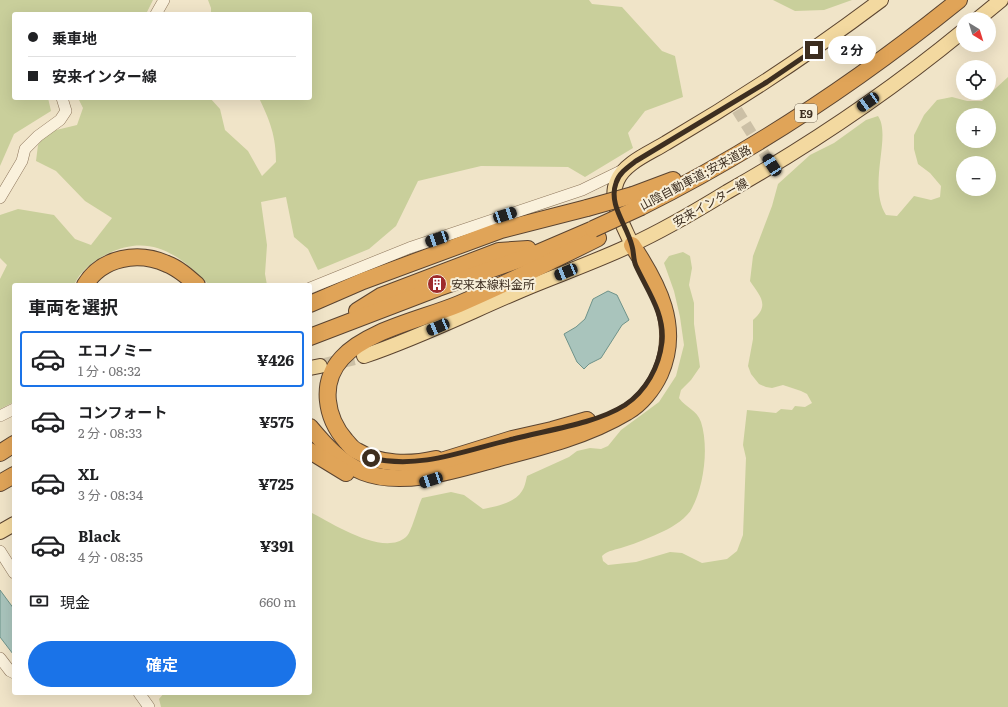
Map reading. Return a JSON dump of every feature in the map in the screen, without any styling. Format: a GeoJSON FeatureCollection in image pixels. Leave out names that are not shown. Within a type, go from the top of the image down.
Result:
{"type":"FeatureCollection","features":[{"type":"Feature","properties":{"kind":"highway","name":"山陰自動車道;安来道路"},"geometry":{"type":"LineString","coordinates":[[737,153],[833,90],[952,0]]}},
{"type":"Feature","properties":{"kind":"highway","name":"山陰自動車道;安来道路"},"geometry":{"type":"LineString","coordinates":[[737,153],[851,82],[910,39],[959,0]]}},
{"type":"Feature","properties":{"kind":"highway"},"geometry":{"type":"LineString","coordinates":[[477,457],[388,462],[371,458],[355,451],[337,430],[329,413],[327,393],[332,374],[341,359],[356,345],[379,334],[458,304],[594,231],[639,204],[737,153]]}},
{"type":"Feature","properties":{"kind":"highway"},"geometry":{"type":"LineString","coordinates":[[312,303],[363,281],[500,230],[587,208],[639,204]]}},
{"type":"Feature","properties":{"kind":"highway"},"geometry":{"type":"LineString","coordinates":[[312,336],[342,324],[381,296],[420,280],[499,251],[530,252],[594,231]]}},
{"type":"Feature","properties":{"kind":"highway"},"geometry":{"type":"LineString","coordinates":[[312,418],[329,439],[348,456],[365,465],[386,471],[408,471],[555,442],[605,423],[628,412],[642,401],[656,382],[666,361],[669,341],[668,320],[661,296],[632,245]]}},
{"type":"Feature","properties":{"kind":"highway"},"geometry":{"type":"LineString","coordinates":[[86,283],[89,278],[115,260],[134,257],[152,259],[168,264],[194,283]]}},
{"type":"Feature","properties":{"kind":"highway"},"geometry":{"type":"LineString","coordinates":[[97,283],[103,276],[120,266],[141,264],[161,269],[183,283]]}},
{"type":"Feature","properties":{"kind":"highway"},"geometry":{"type":"LineString","coordinates":[[312,429],[343,461],[363,472],[391,478],[415,477],[477,457]]}},
{"type":"Feature","properties":{"kind":"highway"},"geometry":{"type":"LineString","coordinates":[[0,453],[12,445]]}},
{"type":"Feature","properties":{"kind":"highway"},"geometry":{"type":"LineString","coordinates":[[312,452],[340,470],[360,480],[388,487],[416,485],[477,457]]}},
{"type":"Feature","properties":{"kind":"highway"},"geometry":{"type":"LineString","coordinates":[[0,482],[12,475]]}},
{"type":"Feature","properties":{"kind":"main road"},"geometry":{"type":"LineString","coordinates":[[632,245],[616,205],[614,194],[618,178],[627,168],[734,107],[826,42],[881,0]]}},
{"type":"Feature","properties":{"kind":"main road"},"geometry":{"type":"LineString","coordinates":[[986,12],[1001,0]]}},
{"type":"Feature","properties":{"kind":"main road","name":"安来インター線"},"geometry":{"type":"LineString","coordinates":[[364,356],[401,344],[529,287],[632,245],[670,225],[879,94],[956,36]]}},
{"type":"Feature","properties":{"kind":"main road"},"geometry":{"type":"LineString","coordinates":[[0,532],[12,525]]}},
{"type":"Feature","properties":{"kind":"street"},"geometry":{"type":"LineString","coordinates":[[157,12],[164,0]]}},
{"type":"Feature","properties":{"kind":"street"},"geometry":{"type":"LineString","coordinates":[[0,198],[22,161],[25,149],[38,136],[60,120],[66,111],[63,100]]}},
{"type":"Feature","properties":{"kind":"street"},"geometry":{"type":"LineString","coordinates":[[312,287],[409,248],[582,190],[627,168]]}},
{"type":"Feature","properties":{"kind":"street"},"geometry":{"type":"LineString","coordinates":[[0,416],[12,410]]}},
{"type":"Feature","properties":{"kind":"street"},"geometry":{"type":"LineString","coordinates":[[0,552],[12,570]]}},
{"type":"Feature","properties":{"kind":"street"},"geometry":{"type":"LineString","coordinates":[[0,658],[12,672]]}},
{"type":"Feature","properties":{"kind":"street"},"geometry":{"type":"LineString","coordinates":[[140,695],[149,707]]}},
{"type":"Feature","properties":{"kind":"green space"},"geometry":{"type":"Polygon","coordinates":[[[0,0],[153,0],[147,12],[12,12],[12,100],[48,100],[51,111],[14,134],[0,166],[0,0]]]}},
{"type":"Feature","properties":{"kind":"green space"},"geometry":{"type":"Polygon","coordinates":[[[208,0],[589,0],[592,4],[622,7],[662,51],[675,56],[683,97],[645,111],[628,133],[633,148],[585,177],[568,167],[481,166],[418,181],[396,226],[369,249],[318,270],[308,249],[294,237],[286,197],[261,202],[267,245],[265,274],[267,283],[207,283],[175,256],[150,246],[137,246],[122,248],[107,254],[83,271],[75,283],[12,283],[12,403],[0,409],[0,279],[7,265],[0,258],[0,215],[18,209],[54,215],[75,239],[91,245],[112,218],[85,201],[56,171],[36,161],[38,145],[48,132],[77,125],[83,108],[79,100],[212,100],[220,109],[225,130],[248,151],[262,176],[276,162],[276,153],[272,129],[260,100],[312,100],[312,12],[211,12],[208,0]]]}},
{"type":"Feature","properties":{"kind":"green space"},"geometry":{"type":"Polygon","coordinates":[[[773,0],[852,0],[824,10],[795,11],[773,0]]]}},
{"type":"Feature","properties":{"kind":"green space"},"geometry":{"type":"Polygon","coordinates":[[[1008,77],[1008,707],[161,707],[159,699],[162,695],[312,695],[312,513],[344,530],[371,541],[384,543],[396,542],[408,535],[422,498],[451,492],[464,495],[483,509],[504,504],[515,499],[519,495],[524,488],[527,476],[569,457],[577,451],[590,448],[601,449],[608,446],[621,430],[659,402],[676,376],[684,345],[674,291],[664,263],[669,256],[683,252],[690,256],[692,268],[689,285],[694,303],[694,324],[700,367],[691,380],[681,390],[679,398],[697,415],[701,422],[705,443],[705,454],[700,489],[690,511],[676,524],[649,538],[609,551],[602,556],[603,561],[608,565],[636,562],[670,552],[682,553],[702,563],[727,559],[737,551],[743,535],[746,458],[743,445],[747,410],[776,413],[781,409],[792,410],[795,406],[805,407],[812,403],[807,394],[801,391],[783,385],[772,388],[759,384],[751,374],[748,366],[753,339],[753,320],[761,310],[762,305],[760,296],[750,281],[753,256],[772,206],[778,184],[810,155],[834,143],[866,120],[878,116],[882,125],[879,190],[881,203],[886,215],[897,216],[914,196],[931,200],[940,197],[941,186],[930,173],[918,164],[914,149],[914,135],[924,115],[937,100],[952,97],[956,98],[956,100],[996,100],[996,88],[1008,77]]]}},
{"type":"Feature","properties":{"kind":"water"},"geometry":{"type":"Polygon","coordinates":[[[608,291],[617,295],[629,320],[622,325],[601,358],[589,364],[584,369],[577,362],[564,334],[576,327],[585,319],[593,299],[608,291]]]}},
{"type":"Feature","properties":{"kind":"water"},"geometry":{"type":"Polygon","coordinates":[[[0,590],[12,606],[12,653],[0,637],[0,590]]]}},
{"type":"Feature","properties":{"kind":"tunnel"},"geometry":{"type":"LineString","coordinates":[[737,110],[767,158]]}},
{"type":"Feature","properties":{"kind":"tunnel"},"geometry":{"type":"LineString","coordinates":[[320,366],[364,356]]}},
{"type":"Feature","properties":{"kind":"place","name":"安来本線料金所"},"geometry":{"type":"Point","coordinates":[437,284]}},
{"type":"Feature","properties":{"kind":"route"},"geometry":{"type":"LineString","coordinates":[[371,458],[388,462],[406,462],[429,460],[473,451],[606,414],[624,405],[636,396],[650,379],[658,362],[662,341],[661,320],[655,304],[635,264],[632,245],[616,205],[614,194],[618,178],[636,161],[767,82],[814,50]]}}]}
